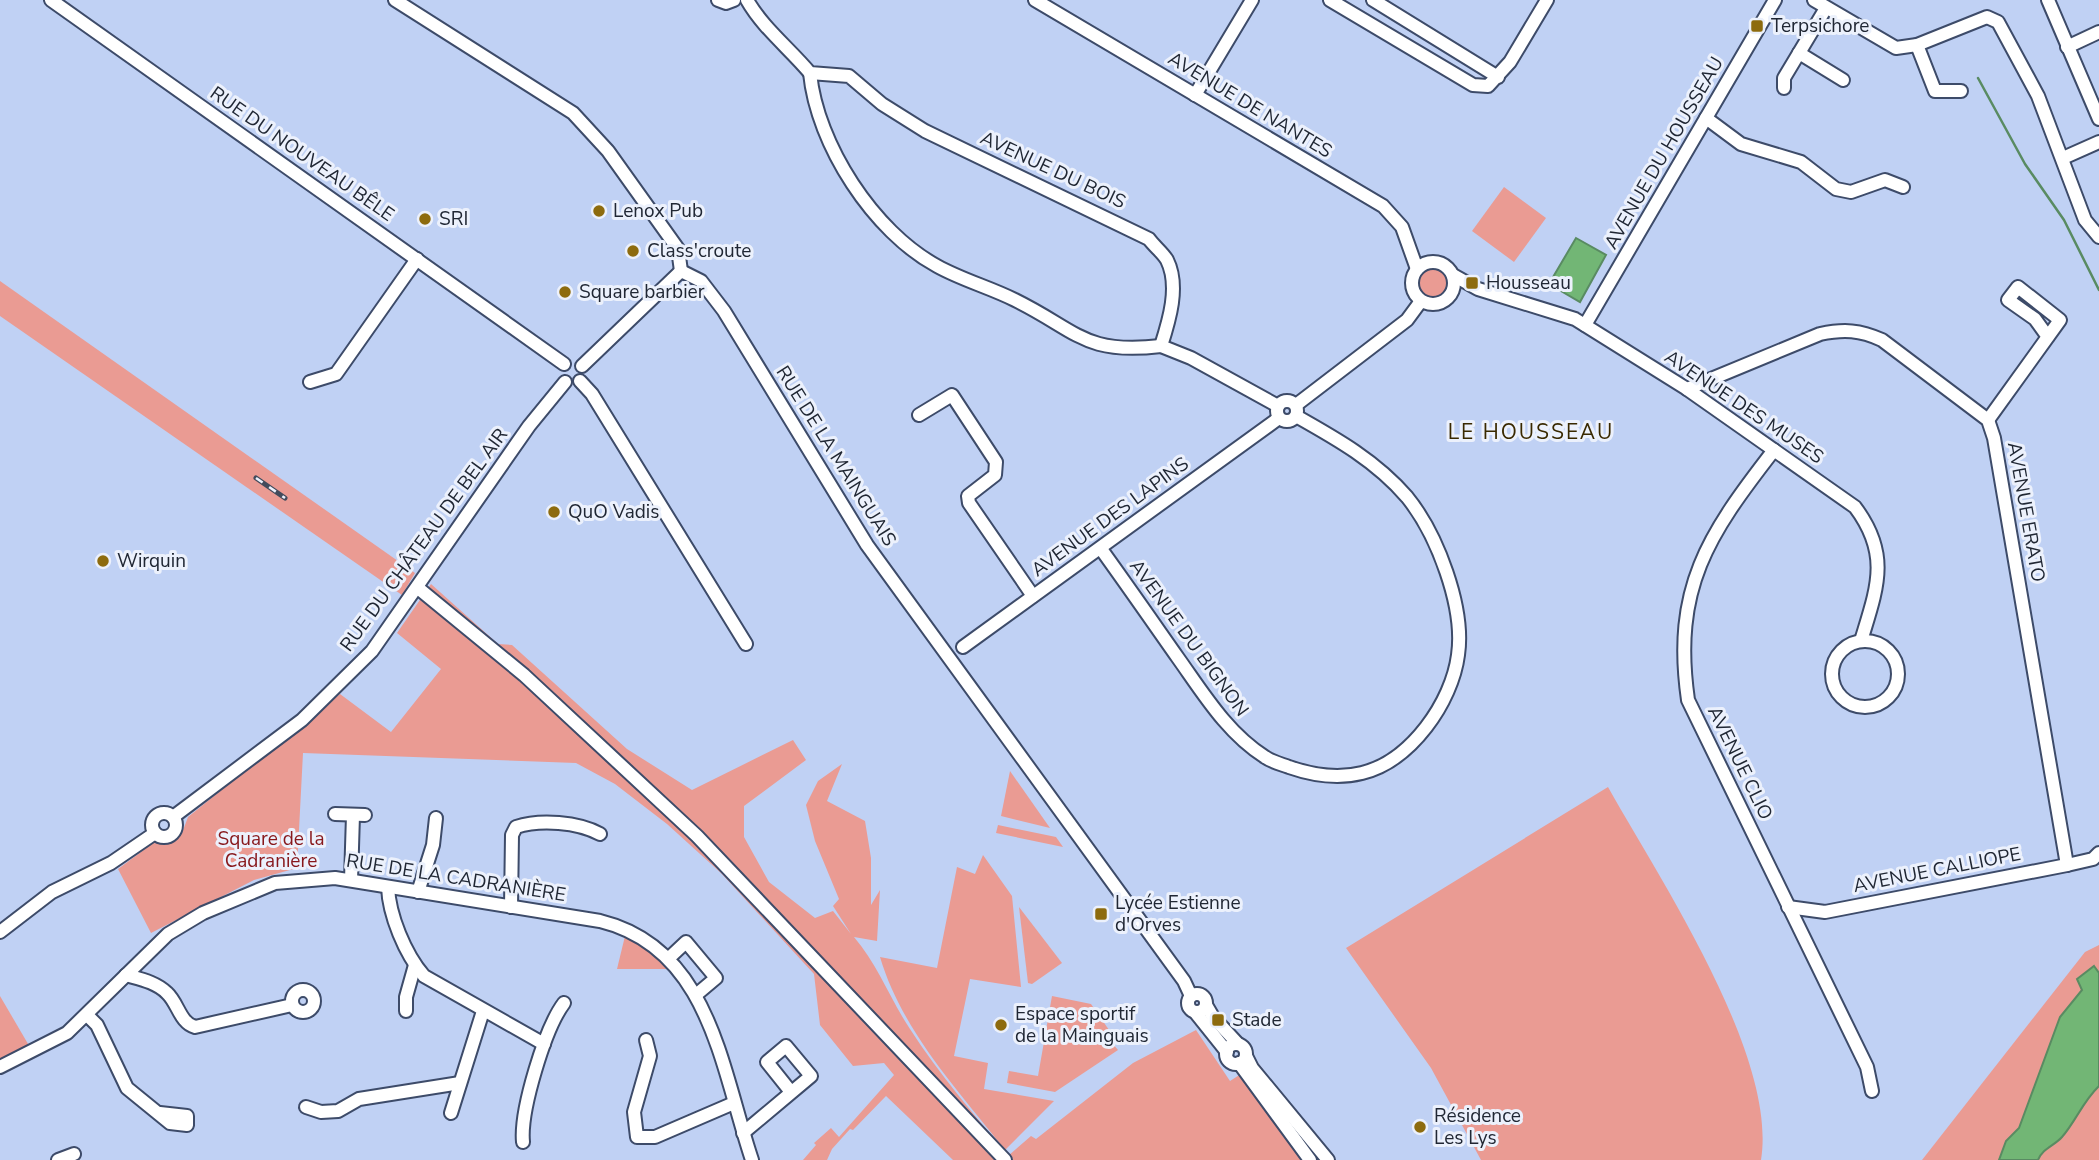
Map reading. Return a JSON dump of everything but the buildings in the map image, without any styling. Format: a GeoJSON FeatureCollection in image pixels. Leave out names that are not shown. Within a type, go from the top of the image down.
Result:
{"type":"FeatureCollection","features":[{"type":"Feature","properties":{"kind":"street","name":"RUE DU NOUVEAU BÊLE"},"geometry":{"type":"LineString","coordinates":[[51,0],[564,364]]}},
{"type":"Feature","properties":{"kind":"street"},"geometry":{"type":"LineString","coordinates":[[395,0],[573,113],[608,151],[678,249],[681,271],[582,366]]}},
{"type":"Feature","properties":{"kind":"street"},"geometry":{"type":"LineString","coordinates":[[718,0],[726,3],[734,0]]}},
{"type":"Feature","properties":{"kind":"street"},"geometry":{"type":"LineString","coordinates":[[747,0],[759,21],[784,41],[810,73],[823,121],[849,177],[877,220],[936,266],[1017,301],[1090,344],[1116,350],[1161,346],[1191,358],[1278,412],[1287,401],[1296,411],[1407,320],[1422,300]]}},
{"type":"Feature","properties":{"kind":"street","name":"AVENUE DE NANTES"},"geometry":{"type":"LineString","coordinates":[[1035,0],[1383,206],[1402,227],[1417,269]]}},
{"type":"Feature","properties":{"kind":"street"},"geometry":{"type":"LineString","coordinates":[[1195,95],[1252,0]]}},
{"type":"Feature","properties":{"kind":"street"},"geometry":{"type":"LineString","coordinates":[[1330,0],[1473,85],[1488,86],[1498,77],[1547,0]]}},
{"type":"Feature","properties":{"kind":"street"},"geometry":{"type":"LineString","coordinates":[[1373,0],[1498,77]]}},
{"type":"Feature","properties":{"kind":"street","name":"AVENUE DU HOUSSEAU"},"geometry":{"type":"LineString","coordinates":[[1585,325],[1775,0]]}},
{"type":"Feature","properties":{"kind":"street"},"geometry":{"type":"LineString","coordinates":[[1814,0],[1896,48],[1917,45],[1987,17],[1998,22],[2038,96],[2085,220],[2099,237]]}},
{"type":"Feature","properties":{"kind":"street"},"geometry":{"type":"LineString","coordinates":[[2048,0],[2099,120]]}},
{"type":"Feature","properties":{"kind":"street"},"geometry":{"type":"LineString","coordinates":[[1783,88],[1784,78],[1826,8]]}},
{"type":"Feature","properties":{"kind":"street"},"geometry":{"type":"LineString","coordinates":[[2067,47],[2099,32]]}},
{"type":"Feature","properties":{"kind":"street"},"geometry":{"type":"LineString","coordinates":[[1917,45],[1935,91],[1961,91]]}},
{"type":"Feature","properties":{"kind":"street"},"geometry":{"type":"LineString","coordinates":[[1799,53],[1843,80]]}},
{"type":"Feature","properties":{"kind":"street","name":"AVENUE DU BOIS"},"geometry":{"type":"LineString","coordinates":[[810,73],[849,76],[882,104],[925,131],[1149,239],[1167,260],[1172,280],[1171,312],[1161,346]]}},
{"type":"Feature","properties":{"kind":"street"},"geometry":{"type":"LineString","coordinates":[[1706,118],[1741,144],[1801,162],[1836,189],[1851,192],[1885,180],[1903,187]]}},
{"type":"Feature","properties":{"kind":"street"},"geometry":{"type":"LineString","coordinates":[[2063,158],[2099,142]]}},
{"type":"Feature","properties":{"kind":"street"},"geometry":{"type":"LineString","coordinates":[[310,382],[336,374],[417,259]]}},
{"type":"Feature","properties":{"kind":"street"},"geometry":{"type":"LineString","coordinates":[[1448,297],[1454,287],[1453,275],[1440,262],[1427,262],[1417,269],[1413,275],[1413,289],[1422,300],[1436,304],[1448,297],[1478,289]]}},
{"type":"Feature","properties":{"kind":"street","name":"RUE DE LA MAINGUAIS"},"geometry":{"type":"LineString","coordinates":[[681,271],[701,281],[724,312],[867,545],[1184,981],[1191,996]]}},
{"type":"Feature","properties":{"kind":"street","name":"AVENUE DES MUSES"},"geometry":{"type":"LineString","coordinates":[[1453,275],[1478,289],[1575,319],[1687,389],[1856,507],[1871,527],[1878,553],[1879,580],[1861,641]]}},
{"type":"Feature","properties":{"kind":"street","name":"AVENUE ERATO"},"geometry":{"type":"LineString","coordinates":[[1687,389],[1820,334],[1842,329],[1866,332],[1882,340],[1988,420],[1994,438],[2067,865]]}},
{"type":"Feature","properties":{"kind":"street"},"geometry":{"type":"LineString","coordinates":[[1988,420],[2048,337]]}},
{"type":"Feature","properties":{"kind":"street"},"geometry":{"type":"LineString","coordinates":[[573,361],[582,366],[583,375],[580,381],[573,384],[565,382],[561,375],[564,364],[573,361]]}},
{"type":"Feature","properties":{"kind":"street"},"geometry":{"type":"LineString","coordinates":[[580,381],[592,394],[746,644]]}},
{"type":"Feature","properties":{"kind":"street","name":"RUE DU CHÂTEAU DE BEL AIR"},"geometry":{"type":"LineString","coordinates":[[0,932],[44,897],[111,863],[155,833],[152,824],[156,816],[165,813],[173,817],[302,720],[338,686],[372,651],[529,426],[565,382]]}},
{"type":"Feature","properties":{"kind":"street"},"geometry":{"type":"LineString","coordinates":[[919,415],[952,395],[996,462],[995,475],[972,490],[969,503],[1033,596]]}},
{"type":"Feature","properties":{"kind":"street","name":"AVENUE DU BIGNON"},"geometry":{"type":"LineString","coordinates":[[1101,549],[1212,706],[1239,738],[1267,759],[1305,772],[1334,776],[1364,773],[1412,743],[1431,723],[1451,687],[1459,654],[1460,628],[1441,555],[1408,498],[1390,479],[1365,457],[1296,411]]}},
{"type":"Feature","properties":{"kind":"street","name":"AVENUE DES LAPINS"},"geometry":{"type":"LineString","coordinates":[[963,647],[1101,549],[1278,412]]}},
{"type":"Feature","properties":{"kind":"street","name":"AVENUE CLIO"},"geometry":{"type":"LineString","coordinates":[[1774,450],[1705,550],[1687,610],[1684,672],[1688,700],[1867,1067],[1872,1091]]}},
{"type":"Feature","properties":{"kind":"street"},"geometry":{"type":"LineString","coordinates":[[418,587],[524,675],[697,836],[1005,1160]]}},
{"type":"Feature","properties":{"kind":"street"},"geometry":{"type":"LineString","coordinates":[[1861,641],[1872,641],[1891,652],[1899,671],[1898,682],[1887,700],[1868,708],[1846,702],[1833,683],[1835,660],[1841,651],[1861,641]]}},
{"type":"Feature","properties":{"kind":"street"},"geometry":{"type":"LineString","coordinates":[[335,814],[359,815],[351,880]]}},
{"type":"Feature","properties":{"kind":"street"},"geometry":{"type":"LineString","coordinates":[[418,892],[433,845],[436,818]]}},
{"type":"Feature","properties":{"kind":"street"},"geometry":{"type":"LineString","coordinates":[[511,907],[512,835],[516,827],[525,824],[585,826],[600,834]]}},
{"type":"Feature","properties":{"kind":"street","name":"AVENUE CALLIOPE"},"geometry":{"type":"LineString","coordinates":[[1788,907],[1825,912],[2097,858]]}},
{"type":"Feature","properties":{"kind":"street","name":"RUE DE LA CADRANIÈRE"},"geometry":{"type":"LineString","coordinates":[[0,1067],[60,1039],[168,934],[194,917],[247,892],[296,879],[351,880],[612,924],[646,940],[669,958],[697,994],[752,1160]]}},
{"type":"Feature","properties":{"kind":"street"},"geometry":{"type":"LineString","coordinates":[[388,887],[388,903],[415,965],[424,976],[544,1044]]}},
{"type":"Feature","properties":{"kind":"street"},"geometry":{"type":"LineString","coordinates":[[669,958],[686,942],[716,978],[697,994]]}},
{"type":"Feature","properties":{"kind":"street"},"geometry":{"type":"LineString","coordinates":[[406,1011],[406,997],[415,965]]}},
{"type":"Feature","properties":{"kind":"street"},"geometry":{"type":"LineString","coordinates":[[125,975],[152,983],[166,992],[186,1024],[195,1027],[292,1005]]}},
{"type":"Feature","properties":{"kind":"street"},"geometry":{"type":"LineString","coordinates":[[1232,1048],[1202,995],[1191,996],[1188,1006],[1232,1048],[1244,1048],[1243,1060],[1310,1160]]}},
{"type":"Feature","properties":{"kind":"street"},"geometry":{"type":"LineString","coordinates":[[523,1142],[522,1127],[544,1044],[553,1017],[564,1003]]}},
{"type":"Feature","properties":{"kind":"street"},"geometry":{"type":"LineString","coordinates":[[1195,1012],[1201,1012],[1206,1005]]}},
{"type":"Feature","properties":{"kind":"street"},"geometry":{"type":"LineString","coordinates":[[451,1113],[483,1011]]}},
{"type":"Feature","properties":{"kind":"street"},"geometry":{"type":"LineString","coordinates":[[87,1015],[97,1025],[127,1088],[160,1113]]}},
{"type":"Feature","properties":{"kind":"street"},"geometry":{"type":"LineString","coordinates":[[646,1040],[650,1056],[634,1112],[637,1137],[655,1137],[734,1103]]}},
{"type":"Feature","properties":{"kind":"street"},"geometry":{"type":"LineString","coordinates":[[1243,1060],[1328,1160]]}},
{"type":"Feature","properties":{"kind":"street"},"geometry":{"type":"LineString","coordinates":[[306,1107],[321,1112],[338,1111],[359,1099],[460,1083]]}},
{"type":"Feature","properties":{"kind":"street"},"geometry":{"type":"LineString","coordinates":[[743,1133],[790,1092]]}},
{"type":"Feature","properties":{"kind":"street"},"geometry":{"type":"LineString","coordinates":[[58,1160],[74,1154]]}},
{"type":"Feature","properties":{"kind":"green space"},"geometry":{"type":"Polygon","coordinates":[[[1504,187],[1546,218],[1514,262],[1472,231],[1504,187]]]}},
{"type":"Feature","properties":{"kind":"green space"},"geometry":{"type":"Polygon","coordinates":[[[1433,265],[1446,270],[1451,283],[1446,296],[1433,301],[1420,296],[1415,283],[1420,270],[1433,265]]]}},
{"type":"Feature","properties":{"kind":"green space"},"geometry":{"type":"Polygon","coordinates":[[[0,281],[415,573],[402,595],[0,316],[0,281]]]}},
{"type":"Feature","properties":{"kind":"green space","name":"Square de la Cadranière"},"geometry":{"type":"Polygon","coordinates":[[[431,584],[498,644],[512,645],[627,749],[692,790],[793,740],[806,760],[744,806],[744,837],[769,882],[815,918],[833,911],[851,934],[833,906],[839,899],[815,841],[806,805],[818,781],[842,764],[827,801],[865,821],[871,858],[871,905],[880,890],[877,941],[854,937],[870,959],[921,1046],[1008,1156],[1031,1136],[1036,1139],[1133,1063],[1196,1030],[1230,1081],[1258,1063],[1331,1160],[953,1160],[886,1096],[853,1130],[850,1129],[832,1149],[827,1160],[803,1160],[816,1145],[814,1143],[831,1128],[839,1137],[894,1075],[884,1063],[853,1066],[820,1025],[814,974],[721,873],[667,824],[615,784],[576,763],[303,753],[297,868],[254,880],[151,933],[118,869],[153,843],[170,844],[182,833],[188,817],[340,694],[391,732],[441,669],[397,633],[431,584]]]}},
{"type":"Feature","properties":{"kind":"green space"},"geometry":{"type":"Polygon","coordinates":[[[1010,771],[1050,828],[1001,816],[1010,771]]]}},
{"type":"Feature","properties":{"kind":"green space"},"geometry":{"type":"Polygon","coordinates":[[[1608,787],[1683,918],[1734,1020],[1751,1071],[1761,1118],[1761,1160],[1481,1160],[1431,1068],[1346,948],[1608,787]]]}},
{"type":"Feature","properties":{"kind":"green space"},"geometry":{"type":"Polygon","coordinates":[[[998,825],[1056,837],[1063,847],[996,833],[998,825]]]}},
{"type":"Feature","properties":{"kind":"green space"},"geometry":{"type":"Polygon","coordinates":[[[983,855],[1012,896],[1021,987],[970,979],[954,1056],[988,1063],[984,1089],[1054,1101],[1005,1150],[917,1035],[902,1010],[880,957],[937,968],[957,867],[975,874],[983,855]]]}},
{"type":"Feature","properties":{"kind":"green space"},"geometry":{"type":"Polygon","coordinates":[[[1019,907],[1062,963],[1032,984],[1028,983],[1019,907]]]}},
{"type":"Feature","properties":{"kind":"green space"},"geometry":{"type":"Polygon","coordinates":[[[625,936],[638,943],[670,969],[617,969],[625,936]]]}},
{"type":"Feature","properties":{"kind":"green space"},"geometry":{"type":"Polygon","coordinates":[[[2099,945],[2099,1160],[1922,1160],[2085,952],[2099,945]]]}},
{"type":"Feature","properties":{"kind":"green space"},"geometry":{"type":"Polygon","coordinates":[[[0,996],[31,1049],[0,1063],[0,996]]]}},
{"type":"Feature","properties":{"kind":"green space"},"geometry":{"type":"Polygon","coordinates":[[[1052,996],[1091,1004],[1116,1040],[1112,1043],[1118,1050],[1055,1092],[1007,1083],[1009,1071],[1038,1076],[1052,996]]]}},
{"type":"Feature","properties":{"kind":"shaded area"},"geometry":{"type":"Polygon","coordinates":[[[1576,238],[1606,255],[1580,302],[1549,284],[1576,238]]]}},
{"type":"Feature","properties":{"kind":"shaded area"},"geometry":{"type":"Polygon","coordinates":[[[2094,966],[2099,973],[2099,1086],[2062,1137],[2038,1160],[1999,1160],[2006,1141],[2019,1128],[2060,1017],[2082,990],[2077,979],[2094,966]]]}},
{"type":"Feature","properties":{"kind":"waterway"},"geometry":{"type":"LineString","coordinates":[[1978,78],[2025,164],[2064,220],[2099,290]]}},
{"type":"Feature","properties":{"kind":"railway"},"geometry":{"type":"LineString","coordinates":[[256,478],[285,498]]}},
{"type":"Feature","properties":{"kind":"place","name":"Terpsichore"},"geometry":{"type":"Point","coordinates":[1757,26]}},
{"type":"Feature","properties":{"kind":"place","name":"Lenox Pub"},"geometry":{"type":"Point","coordinates":[599,211]}},
{"type":"Feature","properties":{"kind":"place","name":"SRI"},"geometry":{"type":"Point","coordinates":[425,219]}},
{"type":"Feature","properties":{"kind":"place","name":"Class'croute"},"geometry":{"type":"Point","coordinates":[633,251]}},
{"type":"Feature","properties":{"kind":"place","name":"Housseau"},"geometry":{"type":"Point","coordinates":[1472,283]}},
{"type":"Feature","properties":{"kind":"place","name":"Square barbier"},"geometry":{"type":"Point","coordinates":[565,292]}},
{"type":"Feature","properties":{"kind":"place","name":"QuO Vadis"},"geometry":{"type":"Point","coordinates":[554,512]}},
{"type":"Feature","properties":{"kind":"place","name":"Wirquin"},"geometry":{"type":"Point","coordinates":[103,561]}},
{"type":"Feature","properties":{"kind":"place","name":"Lycée Estienne d'Orves"},"geometry":{"type":"Point","coordinates":[1101,914]}},
{"type":"Feature","properties":{"kind":"place","name":"Stade"},"geometry":{"type":"Point","coordinates":[1218,1020]}},
{"type":"Feature","properties":{"kind":"place","name":"Espace sportif de la Mainguais"},"geometry":{"type":"Point","coordinates":[1001,1025]}},
{"type":"Feature","properties":{"kind":"place","name":"Résidence Les Lys"},"geometry":{"type":"Point","coordinates":[1420,1127]}},
{"type":"Feature","properties":{"kind":"district","name":"LE HOUSSEAU"},"geometry":{"type":"Point","coordinates":[1531,432]}}]}
